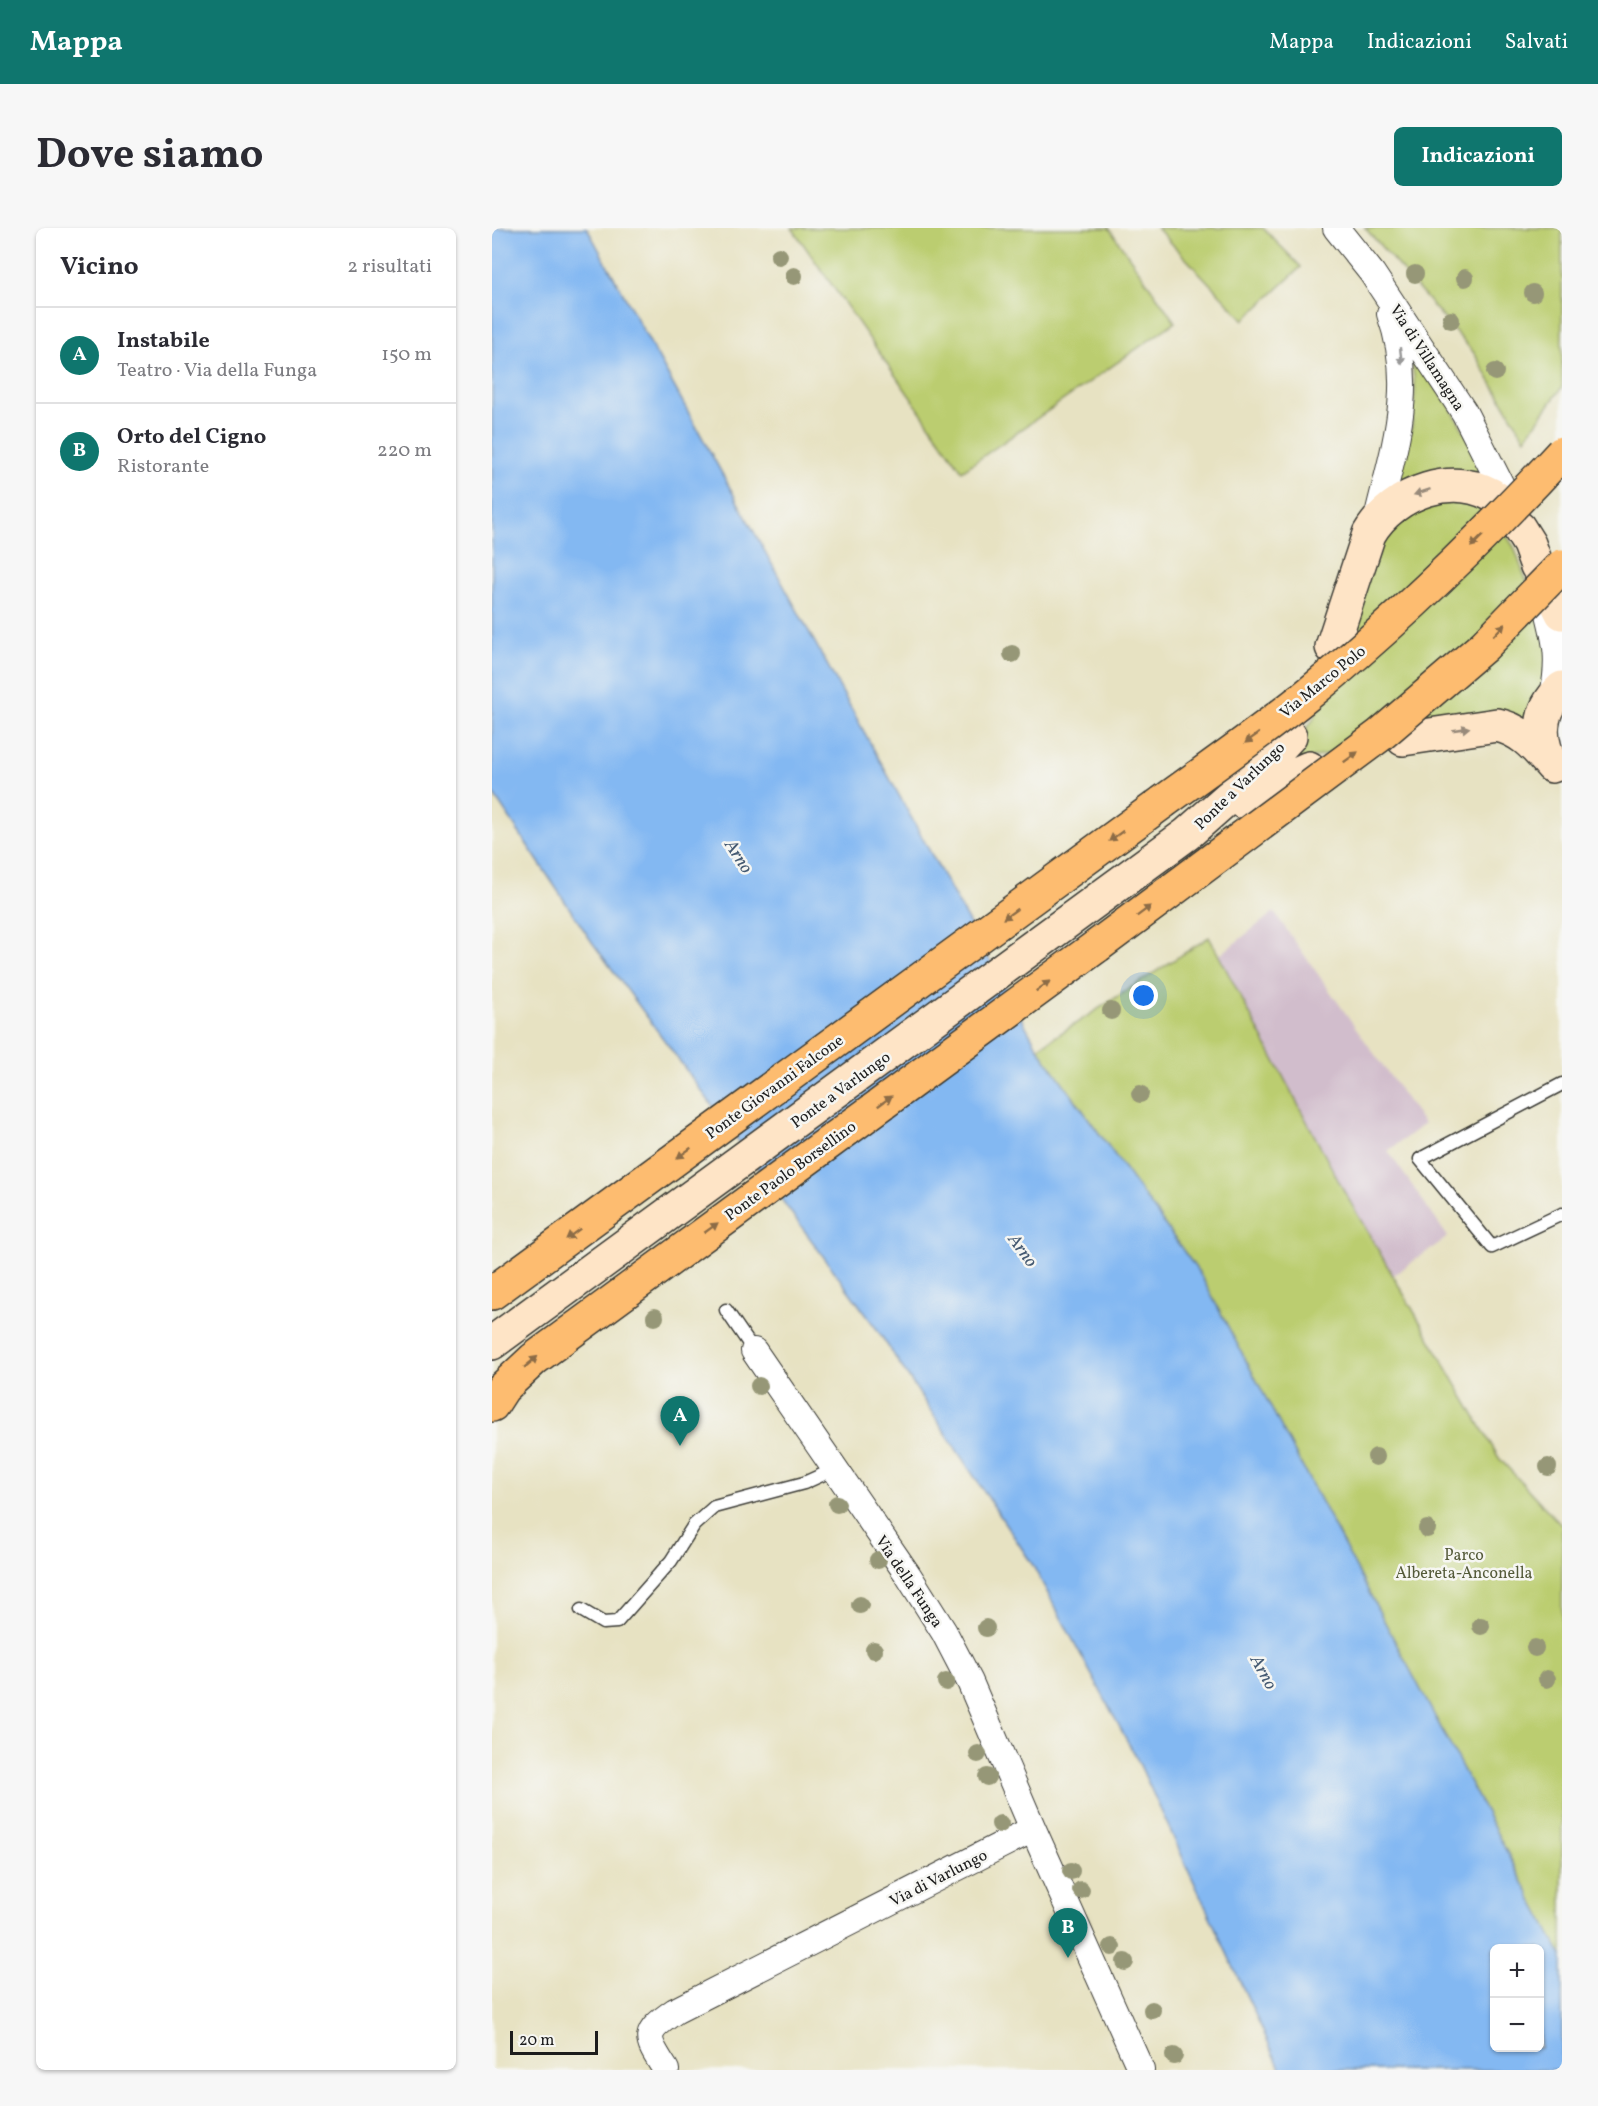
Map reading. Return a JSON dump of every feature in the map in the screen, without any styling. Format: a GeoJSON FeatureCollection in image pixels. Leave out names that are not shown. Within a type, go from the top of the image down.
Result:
{"type":"FeatureCollection","features":[{"type":"Feature","properties":{"kind":"highway","name":"Via Marco Polo"},"geometry":{"type":"LineString","coordinates":[[1057,879],[1306,696],[1402,613],[1510,509],[1562,453]]}},
{"type":"Feature","properties":{"kind":"highway","name":"Ponte Paolo Borsellino"},"geometry":{"type":"LineString","coordinates":[[492,1405],[503,1388],[534,1359],[1097,946],[1388,729],[1484,646],[1533,546]]}},
{"type":"Feature","properties":{"kind":"highway","name":"Ponte Giovanni Falcone"},"geometry":{"type":"LineString","coordinates":[[492,1293],[1057,879]]}},
{"type":"Feature","properties":{"kind":"street","name":"Via di Villamagna"},"geometry":{"type":"LineString","coordinates":[[1337,229],[1372,273],[1464,412],[1501,496]]}},
{"type":"Feature","properties":{"kind":"street","name":"Via di Villamagna"},"geometry":{"type":"LineString","coordinates":[[1337,229],[1388,307],[1397,332],[1402,357],[1401,416],[1376,523]]}},
{"type":"Feature","properties":{"kind":"street"},"geometry":{"type":"LineString","coordinates":[[1332,647],[1365,544],[1376,523],[1405,499],[1432,489],[1465,486],[1501,496]]}},
{"type":"Feature","properties":{"kind":"street"},"geometry":{"type":"LineString","coordinates":[[1556,609],[1558,692],[1545,712],[1541,731],[1544,749],[1557,770]]}},
{"type":"Feature","properties":{"kind":"street"},"geometry":{"type":"LineString","coordinates":[[1403,739],[1497,725],[1506,727],[1526,738],[1557,770]]}},
{"type":"Feature","properties":{"kind":"street","name":"Ponte a Varlungo"},"geometry":{"type":"LineString","coordinates":[[492,1343],[1187,834],[1256,773],[1290,736]]}},
{"type":"Feature","properties":{"kind":"street","name":"Ponte a Varlungo"},"geometry":{"type":"LineString","coordinates":[[1187,834],[1277,782],[1309,768]]}},
{"type":"Feature","properties":{"kind":"street","name":"Via della Funga"},"geometry":{"type":"LineString","coordinates":[[754,1351],[944,1632],[970,1682],[1033,1829]]}},
{"type":"Feature","properties":{"kind":"street"},"geometry":{"type":"LineString","coordinates":[[1033,1829],[1141,2070]]}},
{"type":"Feature","properties":{"kind":"street","name":"Via di Varlungo"},"geometry":{"type":"LineString","coordinates":[[666,2070],[653,2049],[650,2034],[654,2026],[675,2011],[1033,1829]]}},
{"type":"Feature","properties":{"kind":"lane"},"geometry":{"type":"LineString","coordinates":[[1562,1084],[1420,1159],[1492,1247],[1562,1214]]}},
{"type":"Feature","properties":{"kind":"lane"},"geometry":{"type":"LineString","coordinates":[[726,1310],[754,1351]]}},
{"type":"Feature","properties":{"kind":"lane"},"geometry":{"type":"LineString","coordinates":[[581,1610],[603,1623],[617,1622],[671,1561],[694,1525],[714,1507],[804,1484],[835,1469]]}},
{"type":"Feature","properties":{"kind":"shaded area"},"geometry":{"type":"Polygon","coordinates":[[[1274,912],[1424,1124],[1388,1151],[1448,1237],[1364,1296],[1206,966],[1274,912]]]}},
{"type":"Feature","properties":{"kind":"green space"},"geometry":{"type":"Polygon","coordinates":[[[792,228],[1109,228],[1175,322],[962,471],[792,228]]]}},
{"type":"Feature","properties":{"kind":"green space"},"geometry":{"type":"Polygon","coordinates":[[[1157,228],[1263,228],[1301,267],[1244,320],[1157,228]]]}},
{"type":"Feature","properties":{"kind":"green space"},"geometry":{"type":"Polygon","coordinates":[[[1365,228],[1562,228],[1562,387],[1525,439],[1474,353],[1365,228]]]}},
{"type":"Feature","properties":{"kind":"green space"},"geometry":{"type":"Polygon","coordinates":[[[1412,359],[1448,403],[1492,481],[1389,498],[1412,426],[1415,390],[1412,359]]]}},
{"type":"Feature","properties":{"kind":"green space"},"geometry":{"type":"Polygon","coordinates":[[[1436,497],[1482,498],[1514,547],[1547,638],[1551,672],[1533,698],[1526,722],[1450,720],[1305,760],[1292,761],[1294,745],[1313,720],[1389,528],[1436,497]]]}},
{"type":"Feature","properties":{"kind":"green space","name":"Parco Albereta-Anconella"},"geometry":{"type":"Polygon","coordinates":[[[1209,937],[1345,1193],[1499,1458],[1562,1526],[1562,1956],[1200,1274],[1038,1048],[1209,937]]]}},
{"type":"Feature","properties":{"kind":"water","name":"Arno"},"geometry":{"type":"Polygon","coordinates":[[[492,228],[587,228],[1038,1048],[1200,1274],[1562,1956],[1562,2070],[1281,2070],[1138,1761],[1032,1564],[876,1328],[592,942],[492,792],[492,228]]]}},
{"type":"Feature","properties":{"kind":"place","name":"Instabile"},"geometry":{"type":"Point","coordinates":[680,1446]}},
{"type":"Feature","properties":{"kind":"place","name":"Orto del Cigno"},"geometry":{"type":"Point","coordinates":[1068,1958]}}]}
